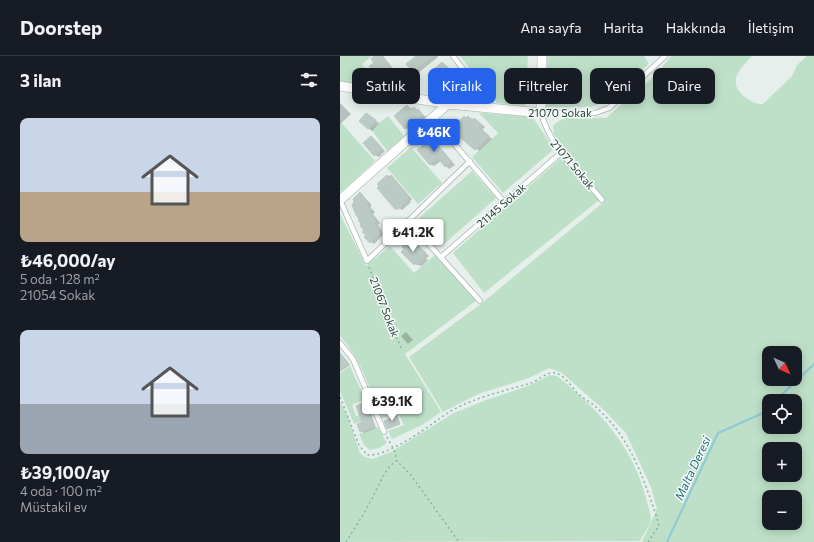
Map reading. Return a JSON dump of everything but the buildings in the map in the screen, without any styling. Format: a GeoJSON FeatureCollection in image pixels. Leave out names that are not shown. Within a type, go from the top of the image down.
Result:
{"type":"FeatureCollection","features":[{"type":"Feature","properties":{"kind":"street","name":"21071 Sokak"},"geometry":{"type":"LineString","coordinates":[[541,113],[542,56]]}},
{"type":"Feature","properties":{"kind":"street","name":"21070 Sokak"},"geometry":{"type":"LineString","coordinates":[[340,86],[428,101]]}},
{"type":"Feature","properties":{"kind":"street","name":"21070 Sokak"},"geometry":{"type":"LineString","coordinates":[[448,104],[541,113]]}},
{"type":"Feature","properties":{"kind":"street"},"geometry":{"type":"LineString","coordinates":[[340,200],[448,104]]}},
{"type":"Feature","properties":{"kind":"lane"},"geometry":{"type":"LineString","coordinates":[[453,56],[493,108]]}},
{"type":"Feature","properties":{"kind":"lane"},"geometry":{"type":"LineString","coordinates":[[656,56],[660,62]]}},
{"type":"Feature","properties":{"kind":"lane","name":"21070 Sokak"},"geometry":{"type":"LineString","coordinates":[[541,113],[595,113],[609,108],[665,56]]}},
{"type":"Feature","properties":{"kind":"lane","name":"21071 Sokak"},"geometry":{"type":"LineString","coordinates":[[541,113],[545,127],[562,152],[602,200]]}},
{"type":"Feature","properties":{"kind":"lane"},"geometry":{"type":"LineString","coordinates":[[432,118],[504,202]]}},
{"type":"Feature","properties":{"kind":"lane","name":"21145 Sokak"},"geometry":{"type":"LineString","coordinates":[[441,258],[562,152]]}},
{"type":"Feature","properties":{"kind":"lane"},"geometry":{"type":"LineString","coordinates":[[340,200],[367,261],[470,161]]}},
{"type":"Feature","properties":{"kind":"lane"},"geometry":{"type":"LineString","coordinates":[[408,221],[480,301]]}},
{"type":"Feature","properties":{"kind":"lane"},"geometry":{"type":"LineString","coordinates":[[340,343],[352,359],[384,432]]}},
{"type":"Feature","properties":{"kind":"path","name":"21067 Sokak"},"geometry":{"type":"LineString","coordinates":[[367,261],[401,348]]}},
{"type":"Feature","properties":{"kind":"path"},"geometry":{"type":"LineString","coordinates":[[340,397],[359,445],[367,455],[372,455],[393,448],[462,405],[514,386],[533,382],[549,374],[555,373],[560,375],[578,394],[601,412],[623,436],[641,470],[658,518],[659,526],[648,542]]}},
{"type":"Feature","properties":{"kind":"path"},"geometry":{"type":"LineString","coordinates":[[384,432],[393,448],[397,461],[401,463],[410,474],[459,542]]}},
{"type":"Feature","properties":{"kind":"path"},"geometry":{"type":"LineString","coordinates":[[346,542],[370,503],[382,479],[397,461]]}},
{"type":"Feature","properties":{"kind":"green space"},"geometry":{"type":"Polygon","coordinates":[[[340,56],[372,56],[362,64],[365,68],[352,68],[352,85],[340,82],[340,56]]]}},
{"type":"Feature","properties":{"kind":"green space"},"geometry":{"type":"Polygon","coordinates":[[[460,56],[528,56],[527,68],[504,68],[504,104],[496,102],[496,68],[469,68],[460,56]]]}},
{"type":"Feature","properties":{"kind":"green space"},"geometry":{"type":"Polygon","coordinates":[[[547,56],[644,56],[649,64],[644,68],[590,68],[590,104],[598,104],[591,107],[546,107],[546,104],[582,104],[582,68],[547,68],[547,56]]]}},
{"type":"Feature","properties":{"kind":"green space"},"geometry":{"type":"Polygon","coordinates":[[[671,56],[752,56],[739,71],[736,81],[737,87],[746,98],[758,104],[763,104],[792,76],[797,65],[807,56],[814,56],[814,542],[642,542],[657,509],[651,487],[626,433],[605,411],[562,373],[549,368],[529,378],[478,394],[443,412],[409,357],[482,303],[605,201],[554,134],[553,126],[570,117],[606,118],[622,104],[645,104],[645,84],[653,77],[653,104],[715,104],[715,68],[662,68],[671,56]]]}},
{"type":"Feature","properties":{"kind":"green space"},"geometry":{"type":"Polygon","coordinates":[[[506,104],[525,104],[525,106],[506,104]]]}},
{"type":"Feature","properties":{"kind":"green space"},"geometry":{"type":"Polygon","coordinates":[[[479,113],[532,116],[554,149],[503,193],[472,157],[498,133],[479,113]]]}},
{"type":"Feature","properties":{"kind":"green space"},"geometry":{"type":"Polygon","coordinates":[[[388,116],[405,137],[387,151],[371,129],[388,116]]]}},
{"type":"Feature","properties":{"kind":"green space"},"geometry":{"type":"Polygon","coordinates":[[[340,121],[375,161],[341,192],[340,191],[340,121]]]}},
{"type":"Feature","properties":{"kind":"green space"},"geometry":{"type":"Polygon","coordinates":[[[411,147],[442,183],[418,204],[387,168],[411,147]]]}},
{"type":"Feature","properties":{"kind":"green space"},"geometry":{"type":"Polygon","coordinates":[[[562,157],[599,200],[484,293],[453,253],[562,157]]]}},
{"type":"Feature","properties":{"kind":"green space"},"geometry":{"type":"Polygon","coordinates":[[[472,171],[496,198],[443,245],[419,218],[472,171]]]}},
{"type":"Feature","properties":{"kind":"green space"},"geometry":{"type":"Polygon","coordinates":[[[340,214],[366,266],[390,246],[414,273],[435,255],[477,300],[405,354],[441,412],[422,425],[392,439],[388,431],[404,425],[398,413],[382,419],[354,354],[340,336],[340,214]]]}},
{"type":"Feature","properties":{"kind":"green space"},"geometry":{"type":"Polygon","coordinates":[[[350,366],[365,399],[352,405],[356,416],[371,411],[373,416],[354,424],[340,391],[340,373],[350,366]]]}},
{"type":"Feature","properties":{"kind":"green space"},"geometry":{"type":"Polygon","coordinates":[[[550,375],[557,376],[586,401],[612,430],[623,445],[640,479],[651,517],[649,525],[640,541],[340,542],[340,402],[347,414],[360,453],[365,457],[373,459],[391,452],[454,413],[486,400],[528,386],[550,375]]]}},
{"type":"Feature","properties":{"kind":"green space"},"geometry":{"type":"Polygon","coordinates":[[[378,427],[387,443],[379,448],[370,450],[364,445],[359,434],[378,427]]]}},
{"type":"Feature","properties":{"kind":"waterway","name":"Malta Deresi"},"geometry":{"type":"LineString","coordinates":[[782,394],[814,364]]}},
{"type":"Feature","properties":{"kind":"waterway","name":"Malta Deresi"},"geometry":{"type":"LineString","coordinates":[[667,542],[718,433],[762,413]]}}]}
